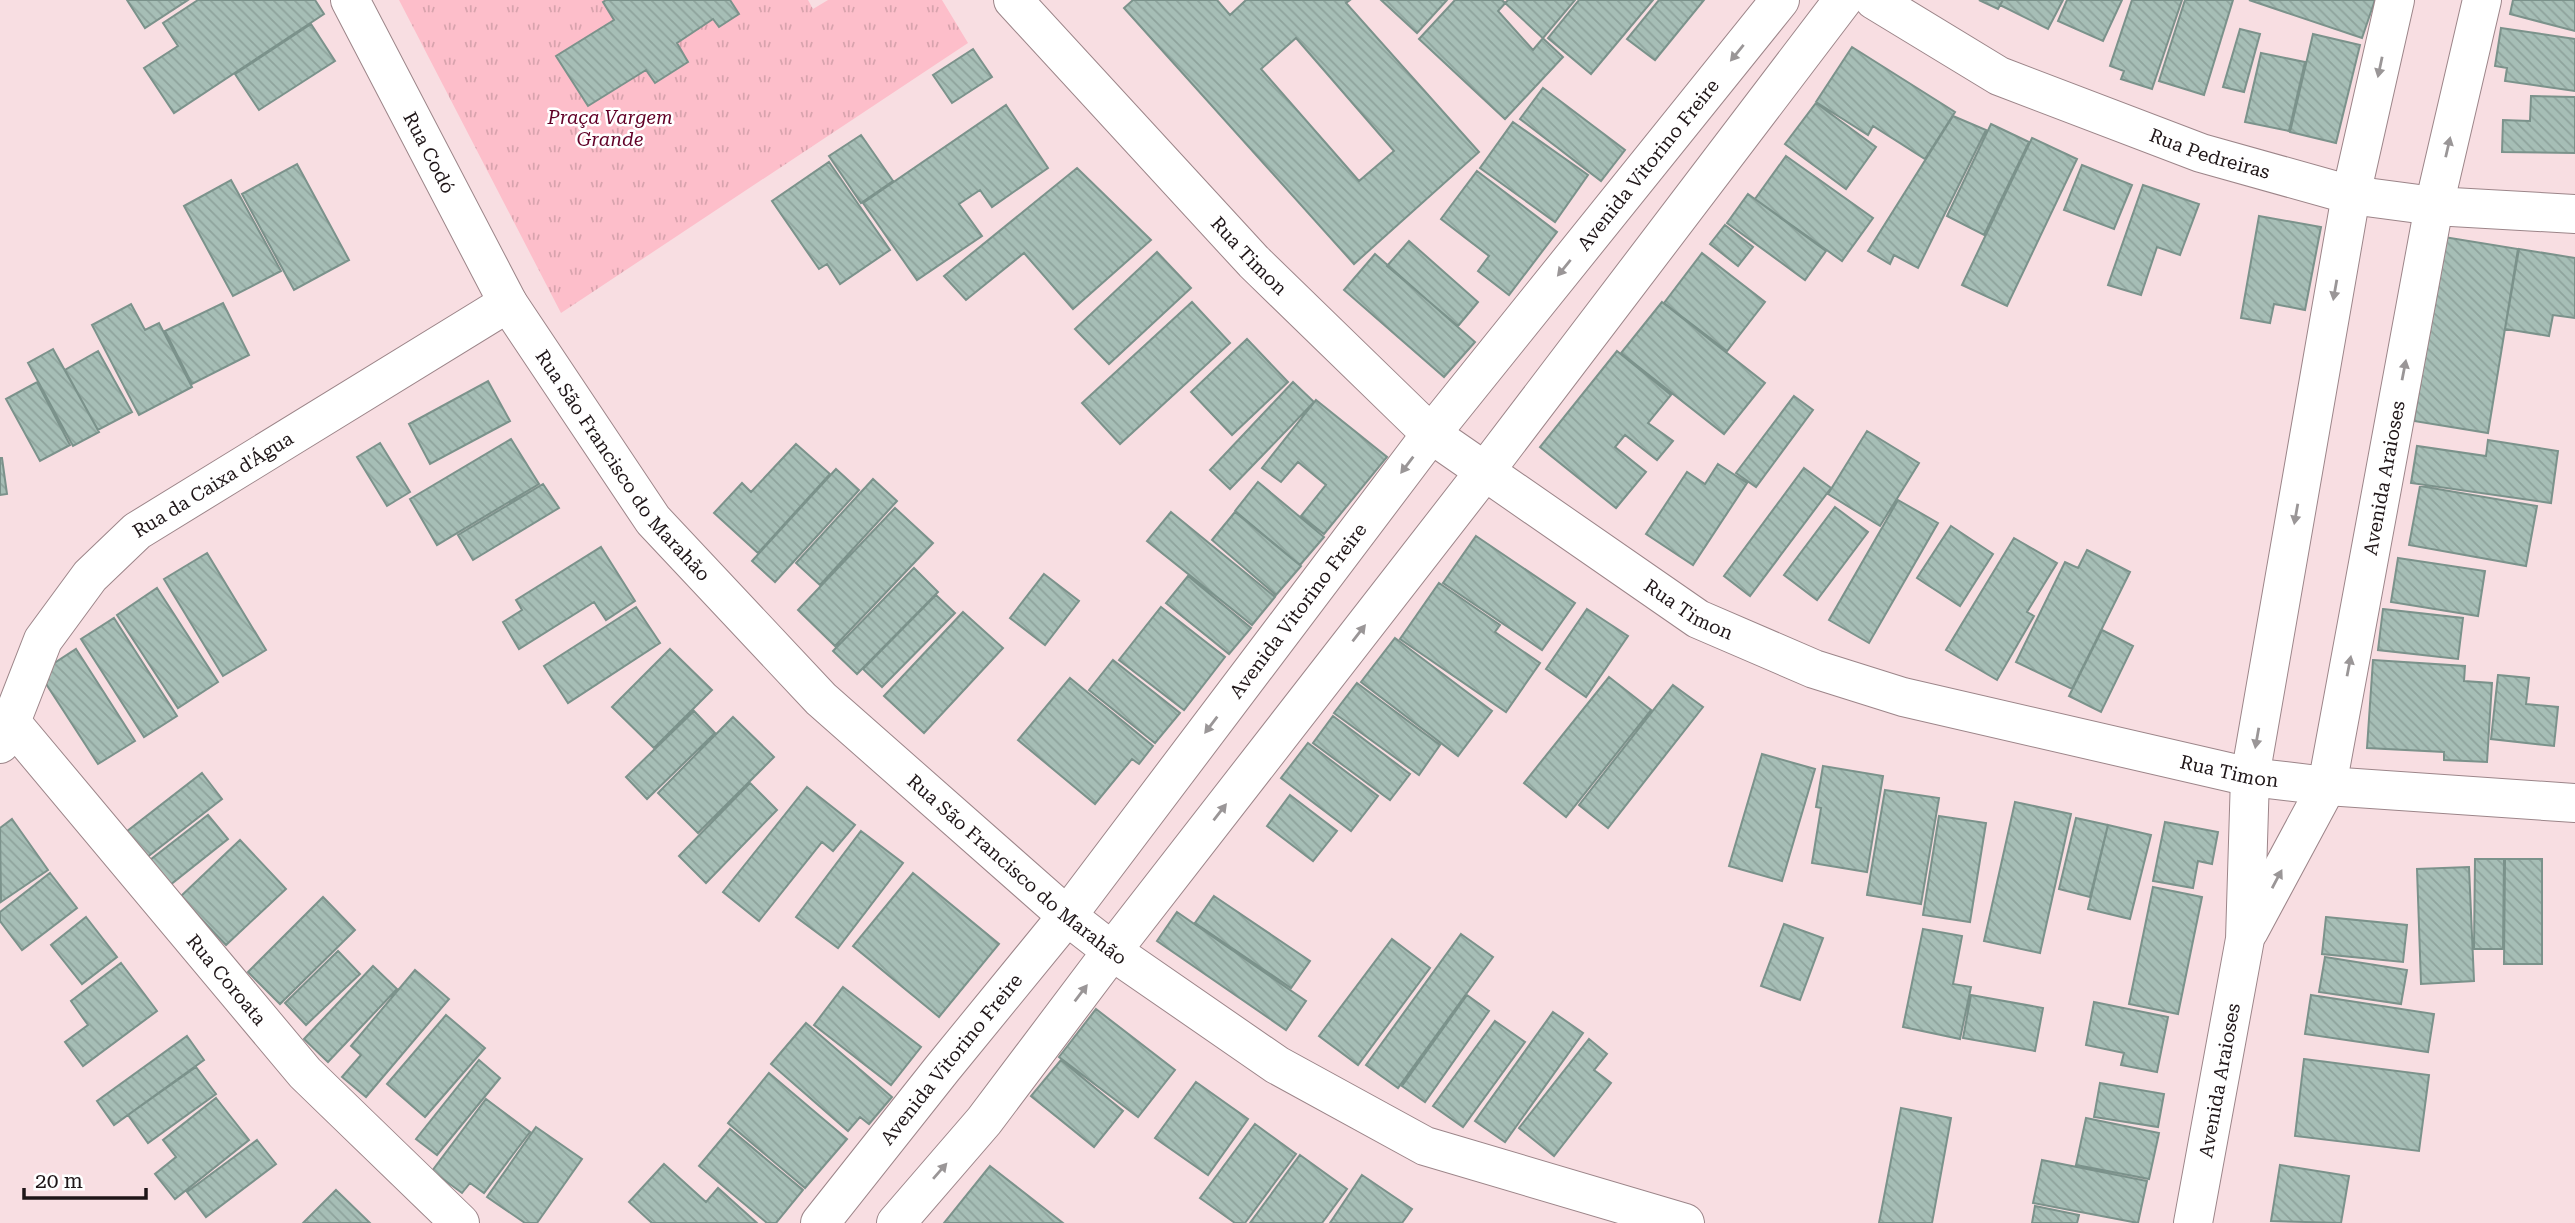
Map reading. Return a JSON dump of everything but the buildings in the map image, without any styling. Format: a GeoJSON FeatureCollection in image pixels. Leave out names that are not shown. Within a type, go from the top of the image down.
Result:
{"type":"FeatureCollection","features":[{"type":"Feature","properties":{"kind":"street","name":"Rua Codó"},"geometry":{"type":"LineString","coordinates":[[350,0],[508,303]]}},
{"type":"Feature","properties":{"kind":"street","name":"Rua Timon"},"geometry":{"type":"LineString","coordinates":[[1013,0],[1254,262],[1431,434],[1698,620],[1814,669],[1903,697],[2250,777],[2327,786],[2575,803]]}},
{"type":"Feature","properties":{"kind":"street","name":"Avenida Vitorino Freire"},"geometry":{"type":"LineString","coordinates":[[820,1223],[1067,916],[1431,434],[1780,0]]}},
{"type":"Feature","properties":{"kind":"street"},"geometry":{"type":"LineString","coordinates":[[895,1223],[984,1121],[1112,951],[1485,471],[1843,0]]}},
{"type":"Feature","properties":{"kind":"street","name":"Rua Pedreiras"},"geometry":{"type":"LineString","coordinates":[[1874,0],[1999,76],[2201,153],[2351,195],[2434,206],[2575,214]]}},
{"type":"Feature","properties":{"kind":"street","name":"Avenida Araioses"},"geometry":{"type":"LineString","coordinates":[[2193,1223],[2245,939],[2250,777],[2351,195],[2395,0]]}},
{"type":"Feature","properties":{"kind":"street","name":"Avenida Araioses"},"geometry":{"type":"LineString","coordinates":[[2245,939],[2327,786],[2434,206],[2482,0]]}},
{"type":"Feature","properties":{"kind":"street","name":"Rua da Caixa d'Água"},"geometry":{"type":"LineString","coordinates":[[6,733],[43,640],[90,576],[136,531],[508,303]]}},
{"type":"Feature","properties":{"kind":"street","name":"Rua São Francisco do Marahão"},"geometry":{"type":"LineString","coordinates":[[508,303],[653,520],[821,699],[1067,916],[1112,951],[1277,1065],[1425,1146],[1685,1223]]}},
{"type":"Feature","properties":{"kind":"street","name":"Rua Coroata"},"geometry":{"type":"LineString","coordinates":[[6,733],[305,1073],[460,1223]]}},
{"type":"Feature","properties":{"kind":"green space","name":"Praça Vargem Grande"},"geometry":{"type":"Polygon","coordinates":[[[399,0],[808,0],[813,9],[828,0],[942,0],[968,43],[561,313],[399,0]]]}}]}
